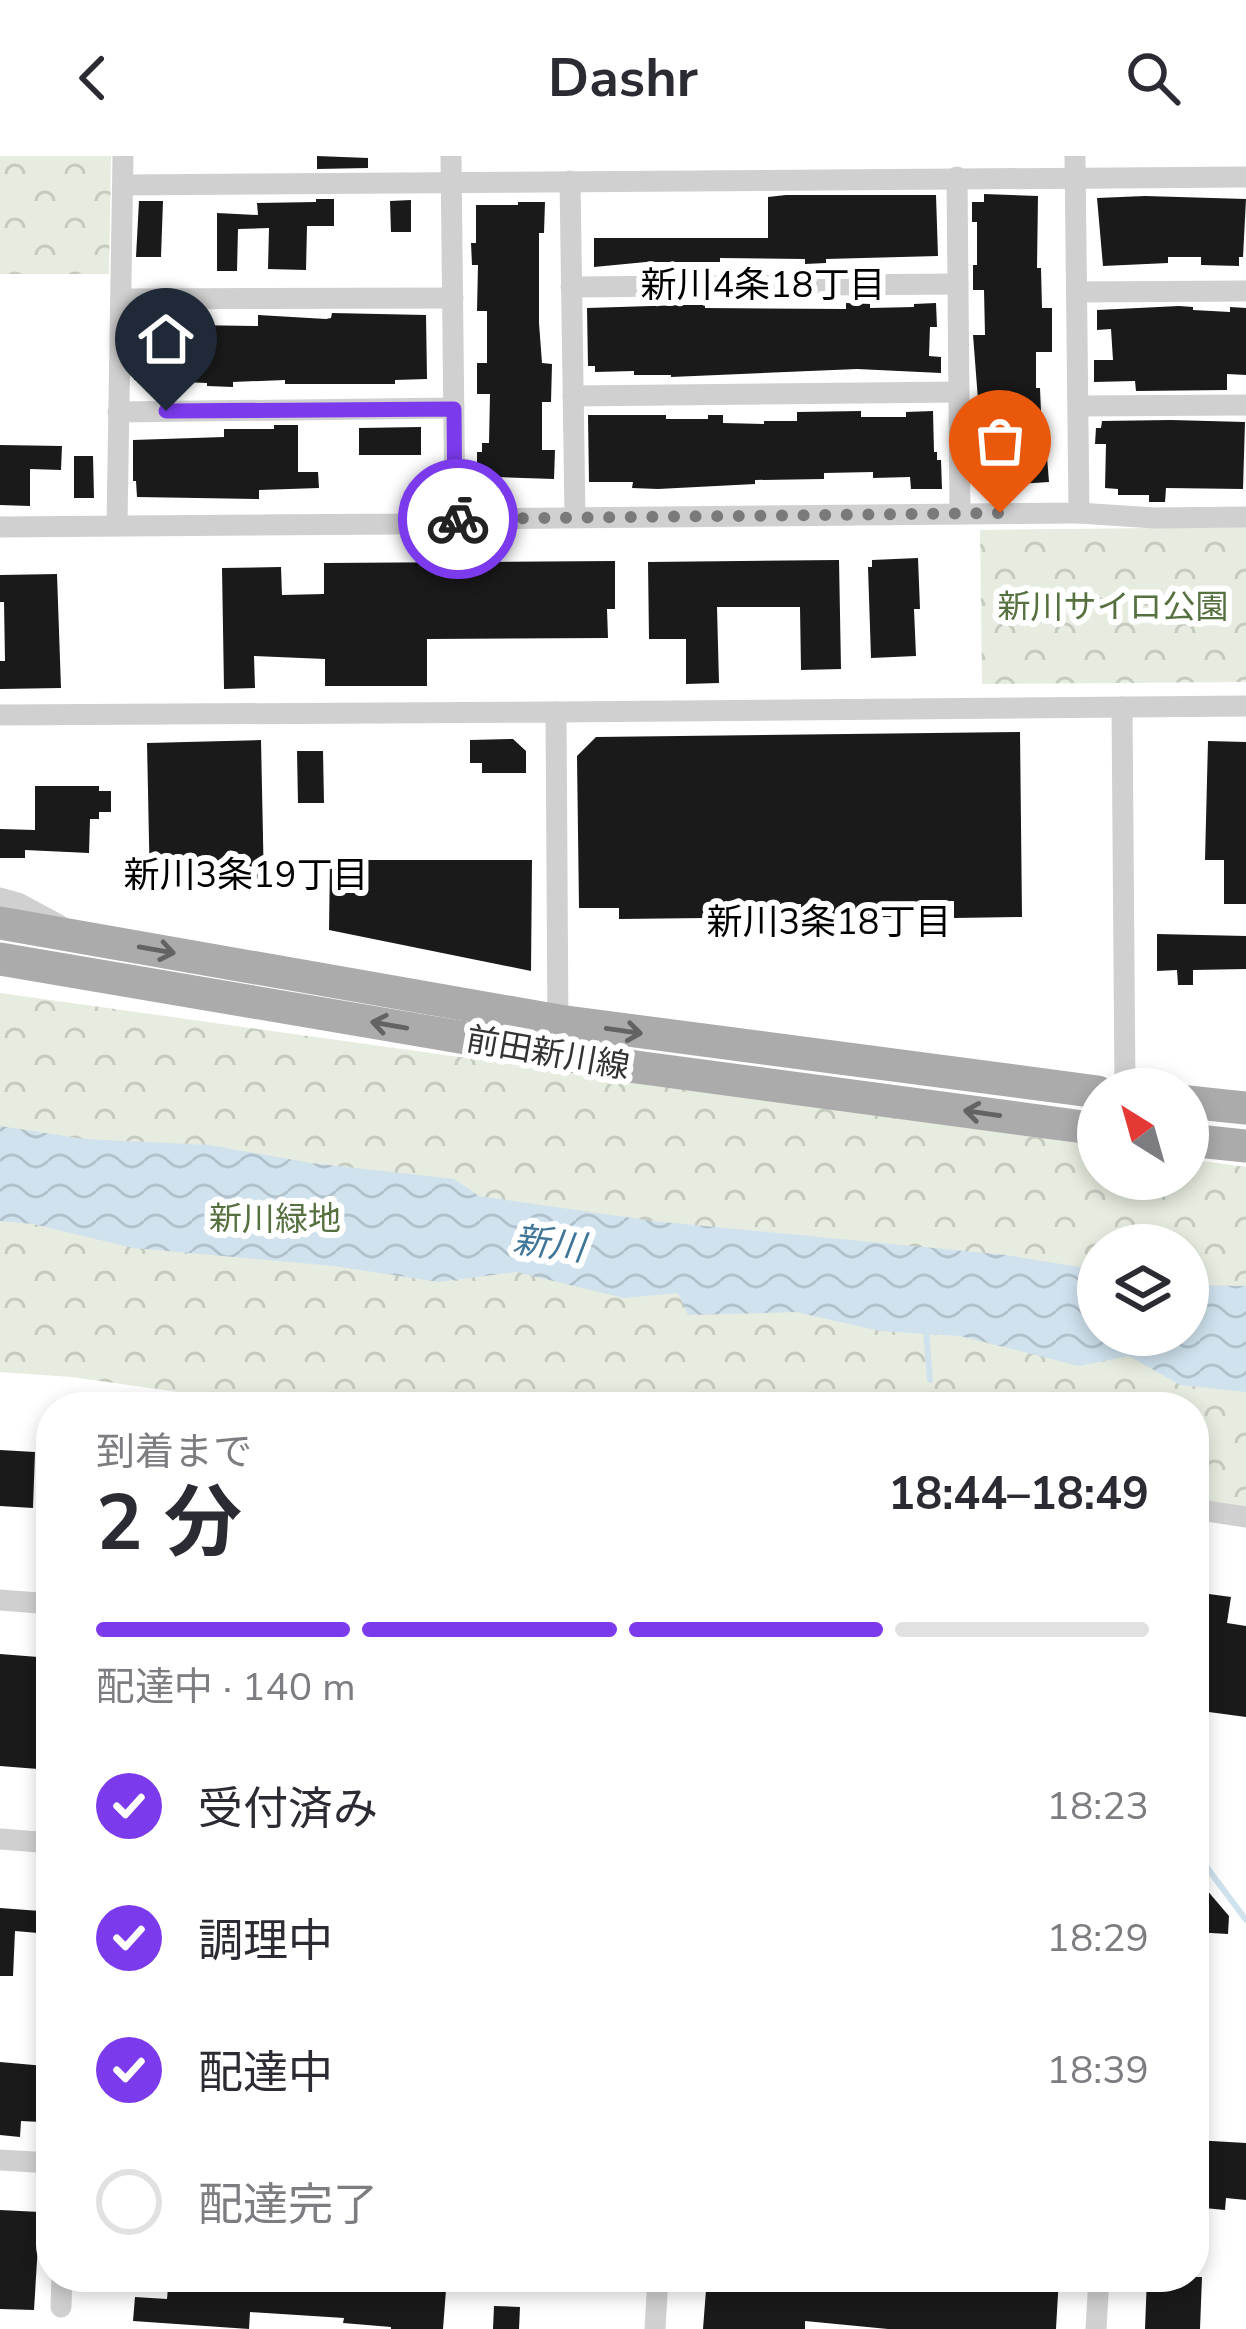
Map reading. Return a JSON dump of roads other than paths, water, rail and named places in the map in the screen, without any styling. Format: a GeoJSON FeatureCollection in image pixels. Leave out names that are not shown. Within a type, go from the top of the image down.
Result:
{"type":"FeatureCollection","features":[{"type":"Feature","properties":{"kind":"main road","name":"前田新川線"},"geometry":{"type":"LineString","coordinates":[[0,922],[558,1038],[636,1067],[1077,1126]]}},
{"type":"Feature","properties":{"kind":"main road","name":"前田新川線"},"geometry":{"type":"LineString","coordinates":[[0,959],[558,1038],[1077,1090]]}},
{"type":"Feature","properties":{"kind":"main road"},"geometry":{"type":"LineString","coordinates":[[1209,1104],[1246,1108]]}},
{"type":"Feature","properties":{"kind":"main road"},"geometry":{"type":"LineString","coordinates":[[1209,1142],[1246,1146]]}},
{"type":"Feature","properties":{"kind":"street"},"geometry":{"type":"LineString","coordinates":[[117,525],[123,156]]}},
{"type":"Feature","properties":{"kind":"street"},"geometry":{"type":"LineString","coordinates":[[452,156],[455,519]]}},
{"type":"Feature","properties":{"kind":"street"},"geometry":{"type":"LineString","coordinates":[[123,185],[957,177],[1076,168],[1246,177]]}},
{"type":"Feature","properties":{"kind":"street"},"geometry":{"type":"LineString","coordinates":[[1076,168],[1079,512]]}},
{"type":"Feature","properties":{"kind":"street"},"geometry":{"type":"LineString","coordinates":[[957,177],[960,513]]}},
{"type":"Feature","properties":{"kind":"street"},"geometry":{"type":"LineString","coordinates":[[570,181],[575,517]]}},
{"type":"Feature","properties":{"kind":"street"},"geometry":{"type":"LineString","coordinates":[[572,287],[958,284]]}},
{"type":"Feature","properties":{"kind":"street"},"geometry":{"type":"LineString","coordinates":[[1077,292],[1246,291]]}},
{"type":"Feature","properties":{"kind":"street"},"geometry":{"type":"LineString","coordinates":[[121,299],[453,298]]}},
{"type":"Feature","properties":{"kind":"street"},"geometry":{"type":"LineString","coordinates":[[573,396],[959,392]]}},
{"type":"Feature","properties":{"kind":"street"},"geometry":{"type":"LineString","coordinates":[[1078,406],[1246,405]]}},
{"type":"Feature","properties":{"kind":"street"},"geometry":{"type":"LineString","coordinates":[[118,412],[454,409]]}},
{"type":"Feature","properties":{"kind":"street"},"geometry":{"type":"LineString","coordinates":[[0,527],[1079,512],[1154,518],[1246,517]]}},
{"type":"Feature","properties":{"kind":"street"},"geometry":{"type":"LineString","coordinates":[[0,715],[1246,706]]}},
{"type":"Feature","properties":{"kind":"street"},"geometry":{"type":"LineString","coordinates":[[1122,707],[1125,1068]]}},
{"type":"Feature","properties":{"kind":"street"},"geometry":{"type":"LineString","coordinates":[[556,712],[558,1038]]}},
{"type":"Feature","properties":{"kind":"street"},"geometry":{"type":"LineString","coordinates":[[0,898],[82,937]]}},
{"type":"Feature","properties":{"kind":"street"},"geometry":{"type":"LineString","coordinates":[[0,973],[64,970]]}},
{"type":"Feature","properties":{"kind":"street"},"geometry":{"type":"LineString","coordinates":[[1209,1511],[1246,1516]]}},
{"type":"Feature","properties":{"kind":"street"},"geometry":{"type":"LineString","coordinates":[[0,1600],[36,1603]]}},
{"type":"Feature","properties":{"kind":"street"},"geometry":{"type":"LineString","coordinates":[[0,1839],[36,1842]]}},
{"type":"Feature","properties":{"kind":"street"},"geometry":{"type":"LineString","coordinates":[[0,2160],[36,2163]]}},
{"type":"Feature","properties":{"kind":"street"},"geometry":{"type":"LineString","coordinates":[[61,2307],[62,2292]]}},
{"type":"Feature","properties":{"kind":"street"},"geometry":{"type":"LineString","coordinates":[[655,2329],[657,2292]]}},
{"type":"Feature","properties":{"kind":"street"},"geometry":{"type":"LineString","coordinates":[[1096,2329],[1098,2292]]}},
{"type":"Feature","properties":{"kind":"water","name":"新川"},"geometry":{"type":"Polygon","coordinates":[[[0,1126],[84,1139],[209,1145],[311,1163],[454,1179],[479,1196],[653,1221],[1006,1255],[1077,1267],[1077,1356],[1129,1356],[1079,1366],[960,1336],[880,1331],[796,1312],[688,1315],[678,1293],[624,1298],[516,1272],[439,1282],[334,1266],[133,1248],[33,1224],[0,1221],[0,1126]]]}},
{"type":"Feature","properties":{"kind":"water"},"geometry":{"type":"Polygon","coordinates":[[[1209,1285],[1246,1286],[1246,1392],[1180,1385],[1129,1356],[1209,1356],[1209,1285]]]}},
{"type":"Feature","properties":{"kind":"waterway"},"geometry":{"type":"LineString","coordinates":[[926,1330],[930,1380]]}},
{"type":"Feature","properties":{"kind":"waterway"},"geometry":{"type":"LineString","coordinates":[[1209,1870],[1246,1920]]}},
{"type":"Feature","properties":{"kind":"district","name":"新川4条18丁目"},"geometry":{"type":"Point","coordinates":[763,284]}},
{"type":"Feature","properties":{"kind":"district","name":"新川3条19丁目"},"geometry":{"type":"Point","coordinates":[246,874]}},
{"type":"Feature","properties":{"kind":"district","name":"新川3条18丁目"},"geometry":{"type":"Point","coordinates":[829,921]}},
{"type":"Feature","properties":{"kind":"park label","name":"新川サイロ公園"},"geometry":{"type":"Point","coordinates":[1113,606]}},
{"type":"Feature","properties":{"kind":"park label","name":"新川緑地"},"geometry":{"type":"Point","coordinates":[275,1218]}}]}
